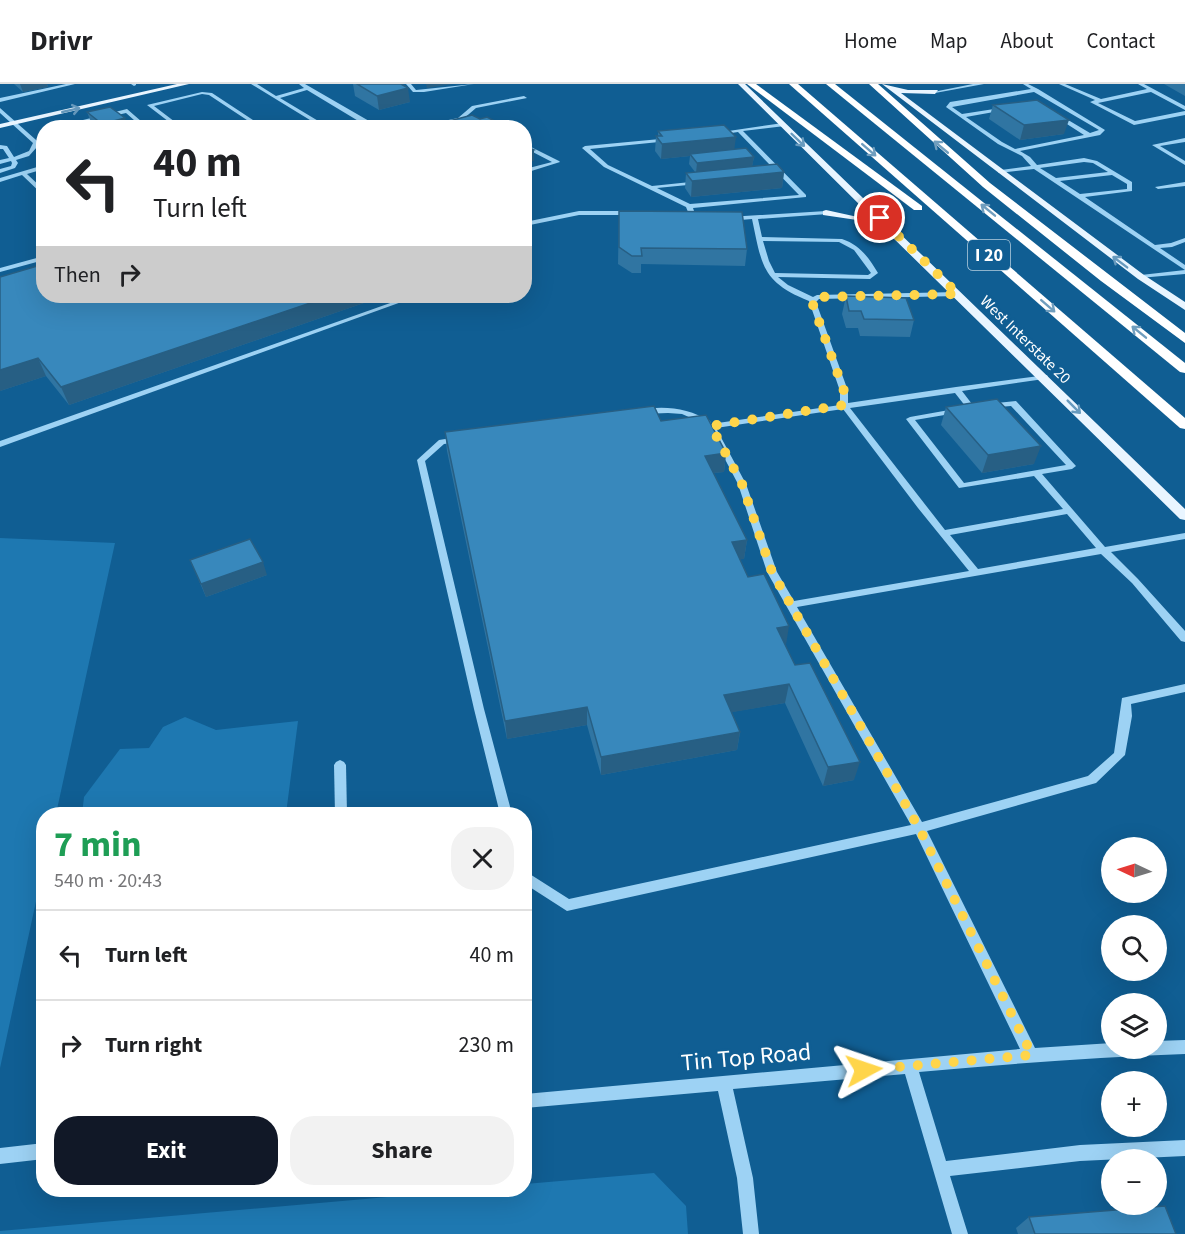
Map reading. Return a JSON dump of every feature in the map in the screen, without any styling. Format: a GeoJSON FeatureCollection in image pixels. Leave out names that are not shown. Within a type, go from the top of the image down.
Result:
{"type":"FeatureCollection","features":[{"type":"Feature","properties":{"kind":"highway"},"geometry":{"type":"LineString","coordinates":[[751,84],[885,182],[988,266],[1019,280]]}},
{"type":"Feature","properties":{"kind":"highway","name":"I 20"},"geometry":{"type":"LineString","coordinates":[[793,84],[1185,425]]}},
{"type":"Feature","properties":{"kind":"highway","name":"I 20"},"geometry":{"type":"LineString","coordinates":[[830,84],[1185,369]]}},
{"type":"Feature","properties":{"kind":"highway"},"geometry":{"type":"LineString","coordinates":[[873,84],[960,164],[1185,339]]}},
{"type":"Feature","properties":{"kind":"main road"},"geometry":{"type":"LineString","coordinates":[[123,88],[136,84]]}},
{"type":"Feature","properties":{"kind":"main road"},"geometry":{"type":"LineString","coordinates":[[148,93],[179,84]]}},
{"type":"Feature","properties":{"kind":"main road"},"geometry":{"type":"LineString","coordinates":[[0,126],[186,84]]}},
{"type":"Feature","properties":{"kind":"main road","name":"West Interstate 20"},"geometry":{"type":"LineString","coordinates":[[741,84],[783,125],[845,196],[890,228],[1185,516]]}},
{"type":"Feature","properties":{"kind":"main road"},"geometry":{"type":"LineString","coordinates":[[888,86],[908,92],[935,92]]}},
{"type":"Feature","properties":{"kind":"main road"},"geometry":{"type":"LineString","coordinates":[[888,86],[1141,278],[1185,307]]}},
{"type":"Feature","properties":{"kind":"main road"},"geometry":{"type":"LineString","coordinates":[[915,106],[916,99],[935,92]]}},
{"type":"Feature","properties":{"kind":"main road"},"geometry":{"type":"LineString","coordinates":[[1,113],[14,112]]}},
{"type":"Feature","properties":{"kind":"main road"},"geometry":{"type":"LineString","coordinates":[[826,213],[845,196]]}},
{"type":"Feature","properties":{"kind":"main road"},"geometry":{"type":"LineString","coordinates":[[826,213],[858,218],[890,228]]}},
{"type":"Feature","properties":{"kind":"street"},"geometry":{"type":"LineString","coordinates":[[0,100],[73,84]]}},
{"type":"Feature","properties":{"kind":"street"},"geometry":{"type":"LineString","coordinates":[[253,84],[315,120]]}},
{"type":"Feature","properties":{"kind":"street"},"geometry":{"type":"LineString","coordinates":[[301,84],[362,120]]}},
{"type":"Feature","properties":{"kind":"street"},"geometry":{"type":"LineString","coordinates":[[408,84],[415,91],[424,91],[472,84]]}},
{"type":"Feature","properties":{"kind":"street"},"geometry":{"type":"LineString","coordinates":[[628,84],[646,84]]}},
{"type":"Feature","properties":{"kind":"street"},"geometry":{"type":"LineString","coordinates":[[935,92],[982,84]]}},
{"type":"Feature","properties":{"kind":"street"},"geometry":{"type":"LineString","coordinates":[[1016,150],[1100,133],[1102,130],[1025,84]]}},
{"type":"Feature","properties":{"kind":"street"},"geometry":{"type":"LineString","coordinates":[[1061,84],[1099,100]]}},
{"type":"Feature","properties":{"kind":"street"},"geometry":{"type":"LineString","coordinates":[[1140,84],[1185,108]]}},
{"type":"Feature","properties":{"kind":"street"},"geometry":{"type":"LineString","coordinates":[[277,97],[308,88]]}},
{"type":"Feature","properties":{"kind":"street"},"geometry":{"type":"LineString","coordinates":[[1036,90],[950,104],[949,107],[1003,146],[1016,150],[1035,166],[1185,270]]}},
{"type":"Feature","properties":{"kind":"street"},"geometry":{"type":"LineString","coordinates":[[1151,90],[1094,102],[1134,123],[1185,113]]}},
{"type":"Feature","properties":{"kind":"street"},"geometry":{"type":"LineString","coordinates":[[170,120],[150,105],[202,93],[210,94],[251,120]]}},
{"type":"Feature","properties":{"kind":"street"},"geometry":{"type":"LineString","coordinates":[[456,120],[474,107],[524,98]]}},
{"type":"Feature","properties":{"kind":"street"},"geometry":{"type":"LineString","coordinates":[[1045,102],[1053,101]]}},
{"type":"Feature","properties":{"kind":"street"},"geometry":{"type":"LineString","coordinates":[[961,116],[1016,107]]}},
{"type":"Feature","properties":{"kind":"street"},"geometry":{"type":"LineString","coordinates":[[87,120],[127,111],[138,120]]}},
{"type":"Feature","properties":{"kind":"street"},"geometry":{"type":"LineString","coordinates":[[0,162],[31,153],[36,143],[1,113]]}},
{"type":"Feature","properties":{"kind":"street"},"geometry":{"type":"LineString","coordinates":[[117,113],[126,120]]}},
{"type":"Feature","properties":{"kind":"street"},"geometry":{"type":"LineString","coordinates":[[1055,114],[1089,135]]}},
{"type":"Feature","properties":{"kind":"street"},"geometry":{"type":"LineString","coordinates":[[715,133],[783,125]]}},
{"type":"Feature","properties":{"kind":"street"},"geometry":{"type":"LineString","coordinates":[[680,137],[585,148],[606,166],[689,206],[804,196],[739,130]]}},
{"type":"Feature","properties":{"kind":"street"},"geometry":{"type":"LineString","coordinates":[[1185,140],[1155,145],[1185,163]]}},
{"type":"Feature","properties":{"kind":"street"},"geometry":{"type":"LineString","coordinates":[[0,147],[4,147],[15,163],[14,167],[0,171]]}},
{"type":"Feature","properties":{"kind":"street"},"geometry":{"type":"LineString","coordinates":[[532,150],[556,162],[532,169]]}},
{"type":"Feature","properties":{"kind":"street"},"geometry":{"type":"LineString","coordinates":[[1001,172],[1084,160],[1095,162],[1130,183],[1130,190],[1079,196]]}},
{"type":"Feature","properties":{"kind":"street"},"geometry":{"type":"LineString","coordinates":[[0,180],[36,170]]}},
{"type":"Feature","properties":{"kind":"street"},"geometry":{"type":"LineString","coordinates":[[771,174],[782,173]]}},
{"type":"Feature","properties":{"kind":"street"},"geometry":{"type":"LineString","coordinates":[[1055,180],[1113,173]]}},
{"type":"Feature","properties":{"kind":"street"},"geometry":{"type":"LineString","coordinates":[[23,174],[36,186]]}},
{"type":"Feature","properties":{"kind":"street"},"geometry":{"type":"LineString","coordinates":[[653,187],[706,181]]}},
{"type":"Feature","properties":{"kind":"street"},"geometry":{"type":"LineString","coordinates":[[1158,188],[1185,184]]}},
{"type":"Feature","properties":{"kind":"street"},"geometry":{"type":"LineString","coordinates":[[689,206],[690,217],[702,218]]}},
{"type":"Feature","properties":{"kind":"street"},"geometry":{"type":"LineString","coordinates":[[532,223],[579,213],[643,213]]}},
{"type":"Feature","properties":{"kind":"street"},"geometry":{"type":"LineString","coordinates":[[721,219],[755,219],[826,213]]}},
{"type":"Feature","properties":{"kind":"street"},"geometry":{"type":"LineString","coordinates":[[755,219],[771,275],[779,285],[793,293],[814,300]]}},
{"type":"Feature","properties":{"kind":"street"},"geometry":{"type":"LineString","coordinates":[[760,239],[840,240],[851,243],[864,255],[875,273],[870,277],[771,275]]}},
{"type":"Feature","properties":{"kind":"street"},"geometry":{"type":"LineString","coordinates":[[1154,247],[1172,245],[1185,240]]}},
{"type":"Feature","properties":{"kind":"street"},"geometry":{"type":"LineString","coordinates":[[0,270],[36,260]]}},
{"type":"Feature","properties":{"kind":"street"},"geometry":{"type":"LineString","coordinates":[[1141,278],[1185,270]]}},
{"type":"Feature","properties":{"kind":"street"},"geometry":{"type":"LineString","coordinates":[[958,294],[817,297],[812,302],[844,391],[844,405],[976,573]]}},
{"type":"Feature","properties":{"kind":"street"},"geometry":{"type":"LineString","coordinates":[[0,444],[395,303]]}},
{"type":"Feature","properties":{"kind":"street"},"geometry":{"type":"LineString","coordinates":[[711,426],[1044,377]]}},
{"type":"Feature","properties":{"kind":"street"},"geometry":{"type":"LineString","coordinates":[[956,389],[971,408]]}},
{"type":"Feature","properties":{"kind":"street"},"geometry":{"type":"LineString","coordinates":[[1013,403],[1072,466],[962,486],[909,419],[971,408],[1013,403]]}},
{"type":"Feature","properties":{"kind":"street"},"geometry":{"type":"LineString","coordinates":[[629,414],[671,409],[695,414],[711,426],[742,484],[772,572],[919,828],[1032,1055]]}},
{"type":"Feature","properties":{"kind":"street"},"geometry":{"type":"LineString","coordinates":[[464,439],[442,442],[421,460],[478,709],[504,807]]}},
{"type":"Feature","properties":{"kind":"street"},"geometry":{"type":"LineString","coordinates":[[1036,473],[1103,550],[1135,581],[1185,638]]}},
{"type":"Feature","properties":{"kind":"street"},"geometry":{"type":"LineString","coordinates":[[943,533],[1069,511]]}},
{"type":"Feature","properties":{"kind":"street"},"geometry":{"type":"LineString","coordinates":[[791,605],[1185,536]]}},
{"type":"Feature","properties":{"kind":"street"},"geometry":{"type":"LineString","coordinates":[[532,882],[567,905],[919,828],[1092,780],[1119,755],[1126,716],[1126,701],[1185,688]]}},
{"type":"Feature","properties":{"kind":"street"},"geometry":{"type":"LineString","coordinates":[[340,765],[341,807]]}},
{"type":"Feature","properties":{"kind":"street"},"geometry":{"type":"LineString","coordinates":[[1167,1048],[1185,1047]]}},
{"type":"Feature","properties":{"kind":"street","name":"Tin Top Road"},"geometry":{"type":"LineString","coordinates":[[532,1100],[1032,1055],[1101,1051]]}},
{"type":"Feature","properties":{"kind":"street"},"geometry":{"type":"LineString","coordinates":[[910,1066],[960,1234]]}},
{"type":"Feature","properties":{"kind":"street"},"geometry":{"type":"LineString","coordinates":[[724,1083],[745,1178],[751,1234]]}},
{"type":"Feature","properties":{"kind":"street"},"geometry":{"type":"LineString","coordinates":[[941,1169],[1080,1153],[1184,1151]]}},
{"type":"Feature","properties":{"kind":"street"},"geometry":{"type":"LineString","coordinates":[[0,1156],[36,1152]]}},
{"type":"Feature","properties":{"kind":"shaded area"},"geometry":{"type":"Polygon","coordinates":[[[0,538],[115,543],[58,807],[36,807],[36,901],[0,1068],[0,538]]]}},
{"type":"Feature","properties":{"kind":"shaded area"},"geometry":{"type":"Polygon","coordinates":[[[185,717],[216,730],[298,721],[287,807],[83,807],[84,797],[120,749],[149,748],[163,727],[185,717]]]}},
{"type":"Feature","properties":{"kind":"shaded area"},"geometry":{"type":"Polygon","coordinates":[[[654,1173],[686,1206],[688,1234],[0,1234],[0,1231],[387,1197],[532,1197],[532,1183],[654,1173]]]}},
{"type":"Feature","properties":{"kind":"building"},"geometry":{"type":"Polygon","coordinates":[[[357,84],[401,84],[408,88],[377,96],[357,84]]]}},
{"type":"Feature","properties":{"kind":"building"},"geometry":{"type":"Polygon","coordinates":[[[1037,100],[1069,120],[1024,125],[993,105],[1037,100]]]}},
{"type":"Feature","properties":{"kind":"building"},"geometry":{"type":"Polygon","coordinates":[[[110,107],[125,118],[97,120],[87,112],[110,107]]]}},
{"type":"Feature","properties":{"kind":"building"},"geometry":{"type":"Polygon","coordinates":[[[472,115],[480,119],[487,117],[493,120],[453,120],[472,115]]]}},
{"type":"Feature","properties":{"kind":"building"},"geometry":{"type":"Polygon","coordinates":[[[724,125],[736,137],[662,144],[656,136],[662,136],[658,131],[724,125]]]}},
{"type":"Feature","properties":{"kind":"building"},"geometry":{"type":"Polygon","coordinates":[[[746,148],[754,157],[697,163],[690,154],[746,148]]]}},
{"type":"Feature","properties":{"kind":"building"},"geometry":{"type":"Polygon","coordinates":[[[777,164],[784,172],[692,181],[686,173],[777,164]]]}},
{"type":"Feature","properties":{"kind":"building"},"geometry":{"type":"Polygon","coordinates":[[[619,211],[742,212],[747,249],[641,248],[642,256],[632,256],[619,247],[619,211]]]}},
{"type":"Feature","properties":{"kind":"building"},"geometry":{"type":"Polygon","coordinates":[[[36,266],[36,303],[310,303],[61,387],[38,358],[0,370],[0,277],[36,266]]]}},
{"type":"Feature","properties":{"kind":"building"},"geometry":{"type":"Polygon","coordinates":[[[846,296],[906,298],[914,320],[864,319],[861,311],[849,311],[846,296]]]}},
{"type":"Feature","properties":{"kind":"building"},"geometry":{"type":"Polygon","coordinates":[[[997,399],[1041,446],[988,455],[946,407],[997,399]]]}},
{"type":"Feature","properties":{"kind":"building"},"geometry":{"type":"Polygon","coordinates":[[[654,406],[661,421],[706,415],[726,453],[705,456],[747,540],[732,542],[748,577],[764,574],[789,626],[777,628],[795,665],[810,663],[860,762],[828,767],[789,684],[724,695],[740,732],[601,757],[587,707],[505,721],[445,432],[654,406]]]}},
{"type":"Feature","properties":{"kind":"building"},"geometry":{"type":"Polygon","coordinates":[[[250,539],[263,562],[201,584],[190,560],[250,539]]]}},
{"type":"Feature","properties":{"kind":"building"},"geometry":{"type":"Polygon","coordinates":[[[1101,1211],[1101,1215],[1167,1215],[1167,1211],[1176,1234],[1035,1234],[1029,1217],[1101,1211]]]}},
{"type":"Feature","properties":{"kind":"route"},"geometry":{"type":"LineString","coordinates":[[864,1070],[1032,1055],[919,828],[772,572],[742,484],[711,426],[844,405],[844,391],[812,302],[817,297],[958,294],[880,218]]}}]}
